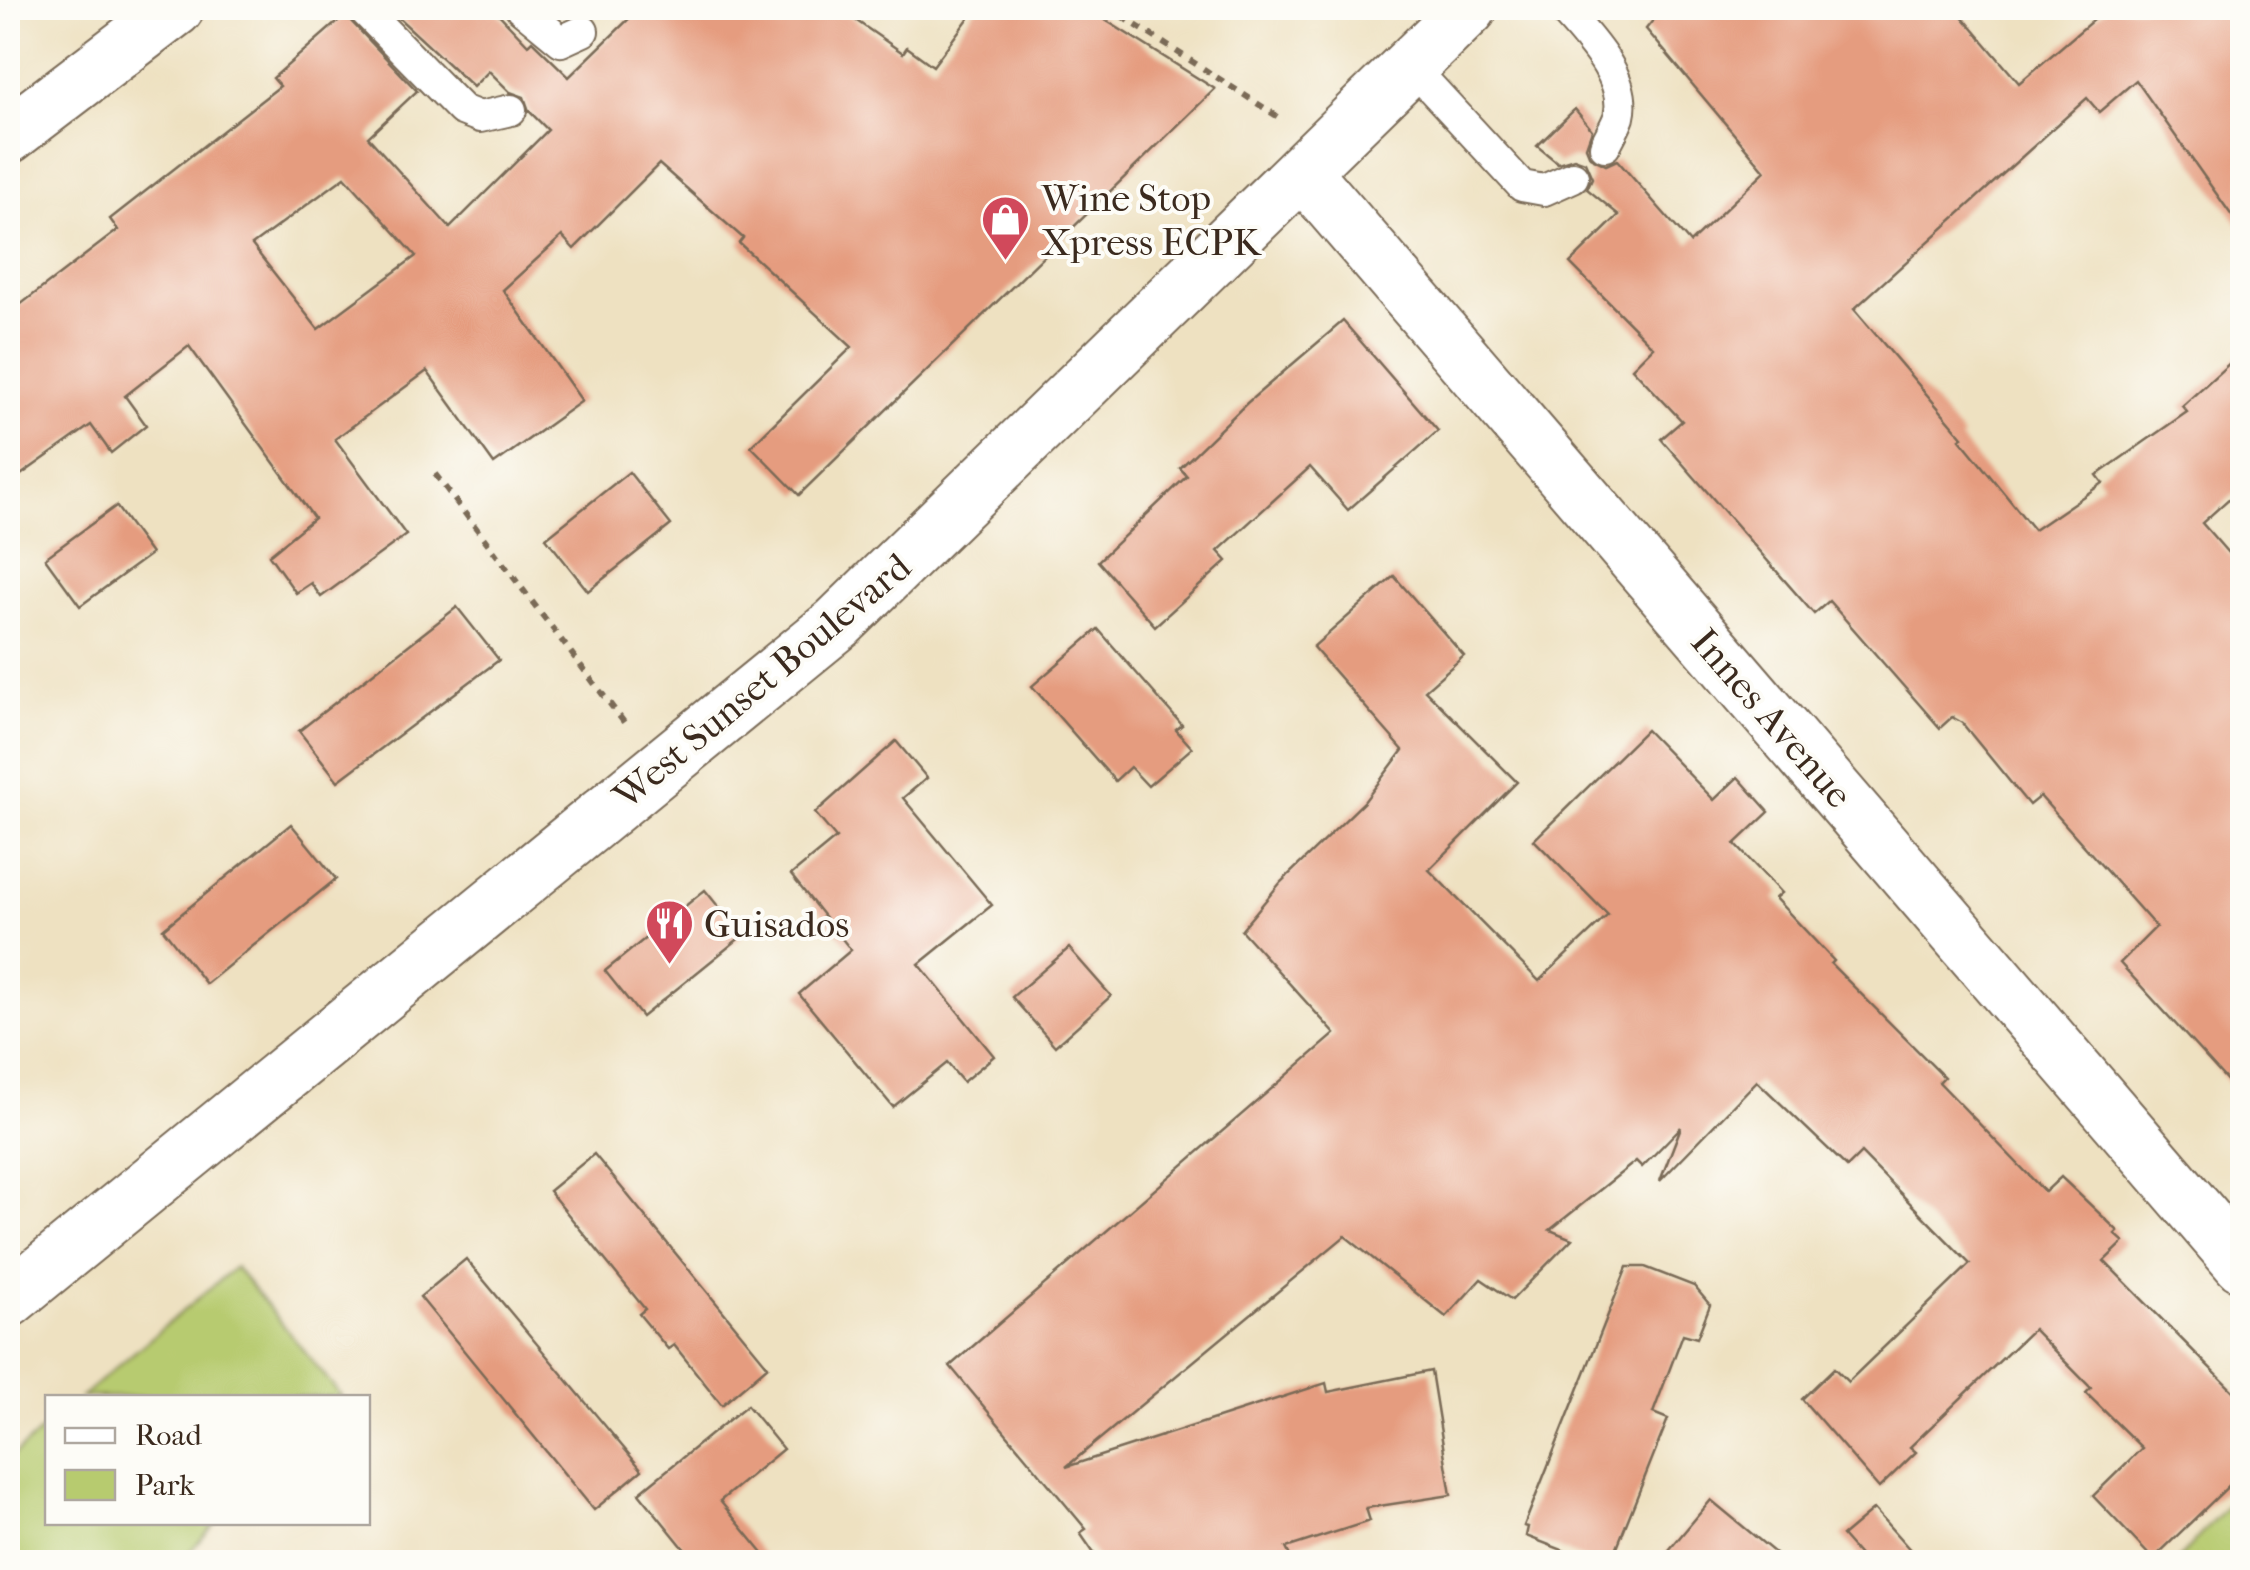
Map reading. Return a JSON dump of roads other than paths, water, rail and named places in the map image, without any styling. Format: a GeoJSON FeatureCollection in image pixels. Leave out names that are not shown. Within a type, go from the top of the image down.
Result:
{"type":"FeatureCollection","features":[{"type":"Feature","properties":{"kind":"main road"},"geometry":{"type":"LineString","coordinates":[[8,136],[176,8]]}},
{"type":"Feature","properties":{"kind":"main road","name":"West Sunset Boulevard"},"geometry":{"type":"LineString","coordinates":[[8,1300],[838,623],[1469,8]]}},
{"type":"Feature","properties":{"kind":"main road","name":"Innes Avenue"},"geometry":{"type":"LineString","coordinates":[[1314,159],[2242,1264]]}},
{"type":"Feature","properties":{"kind":"lane"},"geometry":{"type":"LineString","coordinates":[[362,8],[462,110],[480,117],[511,110]]}},
{"type":"Feature","properties":{"kind":"lane"},"geometry":{"type":"LineString","coordinates":[[522,8],[561,41],[583,31]]}},
{"type":"Feature","properties":{"kind":"lane"},"geometry":{"type":"LineString","coordinates":[[1562,8],[1599,52],[1614,78],[1620,114],[1605,146]]}},
{"type":"Feature","properties":{"kind":"lane"},"geometry":{"type":"LineString","coordinates":[[1410,66],[1522,186],[1544,190],[1573,176]]}},
{"type":"Feature","properties":{"kind":"place","name":"Wine Stop Xpress ECPK"},"geometry":{"type":"Point","coordinates":[1006,262]}},
{"type":"Feature","properties":{"kind":"place","name":"Guisados"},"geometry":{"type":"Point","coordinates":[669,966]}}]}
